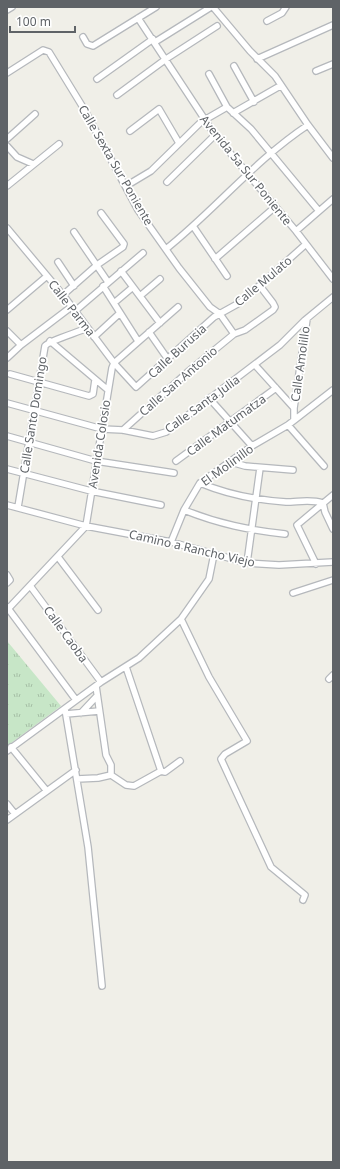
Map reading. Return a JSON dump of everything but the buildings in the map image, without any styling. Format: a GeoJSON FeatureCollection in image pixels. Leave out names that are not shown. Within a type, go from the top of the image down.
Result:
{"type":"FeatureCollection","features":[{"type":"Feature","properties":{"kind":"street"},"geometry":{"type":"LineString","coordinates":[[7,10],[12,7]]}},
{"type":"Feature","properties":{"kind":"street"},"geometry":{"type":"LineString","coordinates":[[83,37],[87,44],[92,46],[156,7]]}},
{"type":"Feature","properties":{"kind":"street"},"geometry":{"type":"LineString","coordinates":[[97,79],[154,41],[212,7],[275,76],[280,86],[333,158]]}},
{"type":"Feature","properties":{"kind":"street"},"geometry":{"type":"LineString","coordinates":[[268,21],[282,13],[286,7]]}},
{"type":"Feature","properties":{"kind":"street","name":"Avenida 5a Sur Poniente"},"geometry":{"type":"LineString","coordinates":[[138,18],[166,59],[204,121],[306,244],[333,279]]}},
{"type":"Feature","properties":{"kind":"street"},"geometry":{"type":"LineString","coordinates":[[258,58],[333,25]]}},
{"type":"Feature","properties":{"kind":"street"},"geometry":{"type":"LineString","coordinates":[[117,95],[166,59],[217,26]]}},
{"type":"Feature","properties":{"kind":"street","name":"Calle Sexta Sur Poniente"},"geometry":{"type":"LineString","coordinates":[[7,73],[44,50],[47,50],[84,109],[138,210],[201,296],[210,307],[219,314],[234,334]]}},
{"type":"Feature","properties":{"kind":"street"},"geometry":{"type":"LineString","coordinates":[[316,71],[333,64]]}},
{"type":"Feature","properties":{"kind":"street"},"geometry":{"type":"LineString","coordinates":[[234,66],[254,102]]}},
{"type":"Feature","properties":{"kind":"street"},"geometry":{"type":"LineString","coordinates":[[209,74],[227,107],[252,129],[270,153],[319,211]]}},
{"type":"Feature","properties":{"kind":"street"},"geometry":{"type":"LineString","coordinates":[[233,113],[280,86]]}},
{"type":"Feature","properties":{"kind":"street"},"geometry":{"type":"LineString","coordinates":[[126,186],[151,170],[204,121],[227,107]]}},
{"type":"Feature","properties":{"kind":"street"},"geometry":{"type":"LineString","coordinates":[[130,131],[159,109],[179,143]]}},
{"type":"Feature","properties":{"kind":"street"},"geometry":{"type":"LineString","coordinates":[[7,139],[36,114]]}},
{"type":"Feature","properties":{"kind":"street"},"geometry":{"type":"LineString","coordinates":[[166,249],[193,226],[270,153],[308,125]]}},
{"type":"Feature","properties":{"kind":"street"},"geometry":{"type":"LineString","coordinates":[[166,182],[215,135]]}},
{"type":"Feature","properties":{"kind":"street"},"geometry":{"type":"LineString","coordinates":[[7,186],[59,144]]}},
{"type":"Feature","properties":{"kind":"street"},"geometry":{"type":"LineString","coordinates":[[7,146],[17,157],[33,164]]}},
{"type":"Feature","properties":{"kind":"street"},"geometry":{"type":"LineString","coordinates":[[296,232],[333,199]]}},
{"type":"Feature","properties":{"kind":"street"},"geometry":{"type":"LineString","coordinates":[[215,258],[274,207]]}},
{"type":"Feature","properties":{"kind":"street"},"geometry":{"type":"LineString","coordinates":[[63,295],[97,265],[121,249],[124,244],[101,213]]}},
{"type":"Feature","properties":{"kind":"street"},"geometry":{"type":"LineString","coordinates":[[193,226],[227,276]]}},
{"type":"Feature","properties":{"kind":"street","name":"Calle Parma"},"geometry":{"type":"LineString","coordinates":[[7,228],[63,295],[114,363],[136,387]]}},
{"type":"Feature","properties":{"kind":"street"},"geometry":{"type":"LineString","coordinates":[[74,232],[108,282]]}},
{"type":"Feature","properties":{"kind":"street","name":"Calle Mulato"},"geometry":{"type":"LineString","coordinates":[[219,314],[241,302],[306,244]]}},
{"type":"Feature","properties":{"kind":"street"},"geometry":{"type":"LineString","coordinates":[[7,358],[21,345],[73,309],[143,253]]}},
{"type":"Feature","properties":{"kind":"street"},"geometry":{"type":"LineString","coordinates":[[58,262],[74,286]]}},
{"type":"Feature","properties":{"kind":"street"},"geometry":{"type":"LineString","coordinates":[[121,271],[160,323]]}},
{"type":"Feature","properties":{"kind":"street"},"geometry":{"type":"LineString","coordinates":[[7,310],[47,276]]}},
{"type":"Feature","properties":{"kind":"street"},"geometry":{"type":"LineString","coordinates":[[140,296],[160,279]]}},
{"type":"Feature","properties":{"kind":"street"},"geometry":{"type":"LineString","coordinates":[[103,286],[138,341]]}},
{"type":"Feature","properties":{"kind":"street","name":"Calle San Antonio"},"geometry":{"type":"LineString","coordinates":[[123,430],[190,370],[234,334],[245,330],[275,307],[260,286]]}},
{"type":"Feature","properties":{"kind":"street"},"geometry":{"type":"LineString","coordinates":[[114,303],[133,287]]}},
{"type":"Feature","properties":{"kind":"street","name":"Calle Santa Julia"},"geometry":{"type":"LineString","coordinates":[[7,403],[102,429],[123,430],[153,436],[166,432],[280,345],[333,297]]}},
{"type":"Feature","properties":{"kind":"street"},"geometry":{"type":"LineString","coordinates":[[114,363],[178,307]]}},
{"type":"Feature","properties":{"kind":"street"},"geometry":{"type":"LineString","coordinates":[[94,337],[120,313]]}},
{"type":"Feature","properties":{"kind":"street","name":"Calle Burusia"},"geometry":{"type":"LineString","coordinates":[[136,387],[167,358],[219,314]]}},
{"type":"Feature","properties":{"kind":"street","name":"Calle Amolillo"},"geometry":{"type":"LineString","coordinates":[[294,420],[294,408],[307,319]]}},
{"type":"Feature","properties":{"kind":"street","name":"Calle Santo Domingo"},"geometry":{"type":"LineString","coordinates":[[18,507],[33,410],[45,346],[50,341],[70,336],[87,328]]}},
{"type":"Feature","properties":{"kind":"street"},"geometry":{"type":"LineString","coordinates":[[7,331],[21,345]]}},
{"type":"Feature","properties":{"kind":"street"},"geometry":{"type":"LineString","coordinates":[[149,332],[167,358]]}},
{"type":"Feature","properties":{"kind":"street"},"geometry":{"type":"LineString","coordinates":[[50,341],[108,390]]}},
{"type":"Feature","properties":{"kind":"street","name":"Avenida Colosio"},"geometry":{"type":"LineString","coordinates":[[86,526],[108,390],[114,363]]}},
{"type":"Feature","properties":{"kind":"street"},"geometry":{"type":"LineString","coordinates":[[255,365],[294,408]]}},
{"type":"Feature","properties":{"kind":"street"},"geometry":{"type":"LineString","coordinates":[[10,374],[89,396],[93,394],[95,380]]}},
{"type":"Feature","properties":{"kind":"street","name":"Calle Matumatza"},"geometry":{"type":"LineString","coordinates":[[176,461],[276,388]]}},
{"type":"Feature","properties":{"kind":"street","name":"El Molinillo"},"geometry":{"type":"LineString","coordinates":[[171,542],[184,510],[200,483],[252,446],[288,425],[332,393]]}},
{"type":"Feature","properties":{"kind":"street"},"geometry":{"type":"LineString","coordinates":[[209,398],[252,446]]}},
{"type":"Feature","properties":{"kind":"street"},"geometry":{"type":"LineString","coordinates":[[288,425],[324,466]]}},
{"type":"Feature","properties":{"kind":"street"},"geometry":{"type":"LineString","coordinates":[[7,436],[96,460],[174,473]]}},
{"type":"Feature","properties":{"kind":"street"},"geometry":{"type":"LineString","coordinates":[[231,462],[260,468],[293,470]]}},
{"type":"Feature","properties":{"kind":"street"},"geometry":{"type":"LineString","coordinates":[[247,563],[253,531],[260,468]]}},
{"type":"Feature","properties":{"kind":"street"},"geometry":{"type":"LineString","coordinates":[[7,469],[91,491],[162,505]]}},
{"type":"Feature","properties":{"kind":"street"},"geometry":{"type":"LineString","coordinates":[[200,483],[220,491],[256,500],[296,502],[314,501],[323,503]]}},
{"type":"Feature","properties":{"kind":"street"},"geometry":{"type":"LineString","coordinates":[[316,564],[297,525],[333,495]]}},
{"type":"Feature","properties":{"kind":"street"},"geometry":{"type":"LineString","coordinates":[[323,503],[324,511],[333,529]]}},
{"type":"Feature","properties":{"kind":"street","name":"Camino a Rancho Viejo"},"geometry":{"type":"LineString","coordinates":[[7,505],[86,526],[171,542],[247,563],[279,566],[333,562]]}},
{"type":"Feature","properties":{"kind":"street"},"geometry":{"type":"LineString","coordinates":[[184,510],[214,522],[253,531],[285,534]]}},
{"type":"Feature","properties":{"kind":"street"},"geometry":{"type":"LineString","coordinates":[[76,700],[8,608],[31,587],[86,526]]}},
{"type":"Feature","properties":{"kind":"street"},"geometry":{"type":"LineString","coordinates":[[46,790],[9,749],[65,712],[76,700],[101,682],[126,667],[181,619],[209,579],[214,554]]}},
{"type":"Feature","properties":{"kind":"street"},"geometry":{"type":"LineString","coordinates":[[58,557],[98,610]]}},
{"type":"Feature","properties":{"kind":"street"},"geometry":{"type":"LineString","coordinates":[[7,575],[10,580],[7,584]]}},
{"type":"Feature","properties":{"kind":"street"},"geometry":{"type":"LineString","coordinates":[[293,593],[333,580]]}},
{"type":"Feature","properties":{"kind":"street","name":"Calle Caoba"},"geometry":{"type":"LineString","coordinates":[[31,587],[101,682]]}},
{"type":"Feature","properties":{"kind":"street"},"geometry":{"type":"LineString","coordinates":[[181,619],[209,677],[247,741],[225,754],[221,759],[270,867],[304,895],[303,900]]}},
{"type":"Feature","properties":{"kind":"street"},"geometry":{"type":"LineString","coordinates":[[126,667],[161,771]]}},
{"type":"Feature","properties":{"kind":"street"},"geometry":{"type":"LineString","coordinates":[[96,686],[106,755],[111,765],[111,775]]}},
{"type":"Feature","properties":{"kind":"street"},"geometry":{"type":"LineString","coordinates":[[81,713],[97,696]]}},
{"type":"Feature","properties":{"kind":"street"},"geometry":{"type":"LineString","coordinates":[[65,712],[81,713],[99,710]]}},
{"type":"Feature","properties":{"kind":"street"},"geometry":{"type":"LineString","coordinates":[[65,712],[88,847],[102,986]]}},
{"type":"Feature","properties":{"kind":"street"},"geometry":{"type":"LineString","coordinates":[[77,780],[111,775],[126,785],[134,786],[161,771],[165,772],[180,761]]}},
{"type":"Feature","properties":{"kind":"street"},"geometry":{"type":"LineString","coordinates":[[7,820],[46,790],[76,770]]}},
{"type":"Feature","properties":{"kind":"street"},"geometry":{"type":"LineString","coordinates":[[7,804],[15,814]]}},
{"type":"Feature","properties":{"kind":"green space"},"geometry":{"type":"Polygon","coordinates":[[[7,641],[61,706],[7,746],[7,641]]]}}]}
